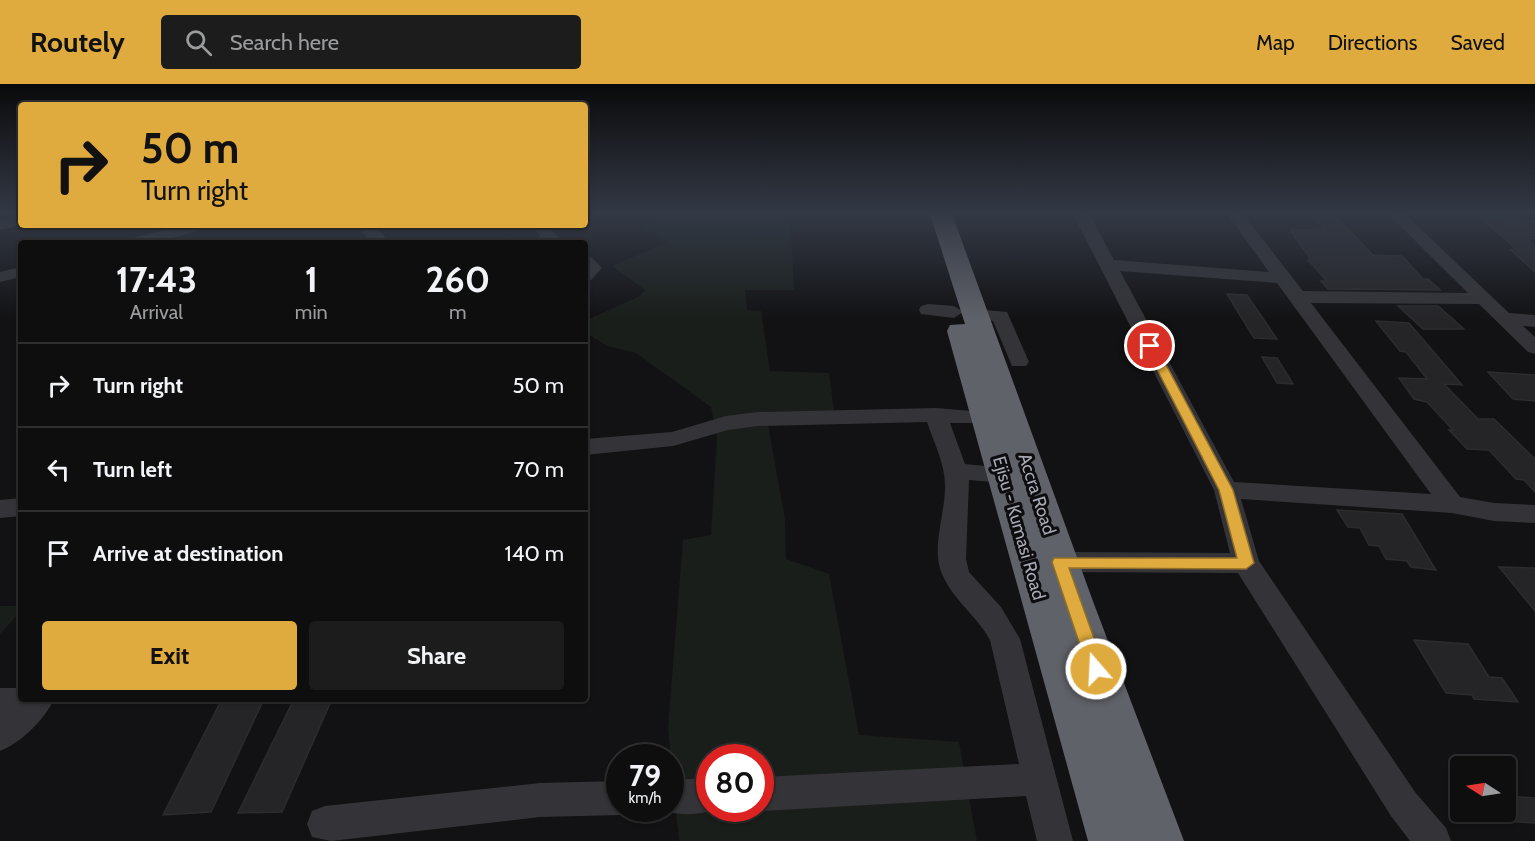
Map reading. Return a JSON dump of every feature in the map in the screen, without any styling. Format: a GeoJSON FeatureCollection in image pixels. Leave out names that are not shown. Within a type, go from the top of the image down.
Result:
{"type":"FeatureCollection","features":[{"type":"Feature","properties":{"kind":"highway","name":"Ejisu - Kumasi Road"},"geometry":{"type":"LineString","coordinates":[[935,249],[952,312],[1005,475],[1042,609],[1113,841]]}},
{"type":"Feature","properties":{"kind":"highway","name":"Accra Road"},"geometry":{"type":"LineString","coordinates":[[945,249],[952,312],[1060,562],[1159,841]]}},
{"type":"Feature","properties":{"kind":"street"},"geometry":{"type":"LineString","coordinates":[[1099,249],[1226,490],[1246,563],[1403,804],[1433,841]]}},
{"type":"Feature","properties":{"kind":"street"},"geometry":{"type":"LineString","coordinates":[[1260,249],[1281,278],[1300,297],[1452,504]]}},
{"type":"Feature","properties":{"kind":"street"},"geometry":{"type":"LineString","coordinates":[[1434,249],[1535,348]]}},
{"type":"Feature","properties":{"kind":"street"},"geometry":{"type":"LineString","coordinates":[[1107,265],[1281,278]]}},
{"type":"Feature","properties":{"kind":"street"},"geometry":{"type":"LineString","coordinates":[[0,276],[18,273]]}},
{"type":"Feature","properties":{"kind":"street"},"geometry":{"type":"LineString","coordinates":[[1300,297],[1487,299]]}},
{"type":"Feature","properties":{"kind":"street"},"geometry":{"type":"LineString","coordinates":[[952,312],[1000,316],[1019,362]]}},
{"type":"Feature","properties":{"kind":"street"},"geometry":{"type":"LineString","coordinates":[[1505,318],[1535,321]]}},
{"type":"Feature","properties":{"kind":"street"},"geometry":{"type":"LineString","coordinates":[[936,415],[956,471],[958,487],[952,559],[955,573],[963,587],[991,615],[1005,639],[1055,841]]}},
{"type":"Feature","properties":{"kind":"street"},"geometry":{"type":"LineString","coordinates":[[588,447],[673,440],[741,420],[936,415],[987,418]]}},
{"type":"Feature","properties":{"kind":"street"},"geometry":{"type":"LineString","coordinates":[[956,471],[1005,475]]}},
{"type":"Feature","properties":{"kind":"street"},"geometry":{"type":"LineString","coordinates":[[1226,490],[1452,504],[1494,512],[1535,514]]}},
{"type":"Feature","properties":{"kind":"street"},"geometry":{"type":"LineString","coordinates":[[0,510],[18,507]]}},
{"type":"Feature","properties":{"kind":"street"},"geometry":{"type":"LineString","coordinates":[[1060,562],[1246,563]]}},
{"type":"Feature","properties":{"kind":"street"},"geometry":{"type":"LineString","coordinates":[[0,702],[18,701]]}},
{"type":"Feature","properties":{"kind":"street"},"geometry":{"type":"LineString","coordinates":[[0,736],[35,702]]}},
{"type":"Feature","properties":{"kind":"street"},"geometry":{"type":"LineString","coordinates":[[774,793],[1039,779]]}},
{"type":"Feature","properties":{"kind":"street"},"geometry":{"type":"LineString","coordinates":[[326,825],[540,800],[606,798]]}},
{"type":"Feature","properties":{"kind":"shaded area"},"geometry":{"type":"Polygon","coordinates":[[[651,249],[792,249],[794,290],[745,290],[747,310],[761,311],[770,371],[829,373],[834,411],[766,412],[785,520],[786,559],[829,574],[859,735],[959,742],[977,841],[679,841],[677,822],[684,822],[684,744],[670,744],[668,728],[683,540],[711,535],[717,439],[711,407],[636,353],[607,346],[588,334],[588,320],[640,296],[645,290],[612,266],[651,249]]]}},
{"type":"Feature","properties":{"kind":"shaded area"},"geometry":{"type":"Polygon","coordinates":[[[0,606],[18,606],[18,614],[0,634],[0,606]]]}},
{"type":"Feature","properties":{"kind":"building"},"geometry":{"type":"Polygon","coordinates":[[[1304,249],[1367,249],[1373,255],[1402,256],[1423,279],[1428,279],[1440,290],[1328,289],[1321,281],[1327,281],[1308,260],[1310,260],[1304,249]]]}},
{"type":"Feature","properties":{"kind":"building"},"geometry":{"type":"Polygon","coordinates":[[[1535,249],[1535,272],[1511,250],[1535,249]]]}},
{"type":"Feature","properties":{"kind":"building"},"geometry":{"type":"Polygon","coordinates":[[[1227,294],[1247,295],[1277,339],[1254,338],[1227,294]]]}},
{"type":"Feature","properties":{"kind":"building"},"geometry":{"type":"Polygon","coordinates":[[[1398,306],[1438,306],[1464,329],[1423,329],[1398,306]]]}},
{"type":"Feature","properties":{"kind":"building"},"geometry":{"type":"Polygon","coordinates":[[[1376,321],[1409,323],[1462,385],[1444,384],[1478,419],[1494,419],[1535,459],[1535,492],[1524,480],[1516,479],[1489,450],[1467,449],[1427,402],[1414,399],[1399,378],[1427,379],[1406,352],[1400,351],[1376,321]]]}},
{"type":"Feature","properties":{"kind":"building"},"geometry":{"type":"Polygon","coordinates":[[[1262,357],[1277,358],[1293,384],[1277,383],[1262,357]]]}},
{"type":"Feature","properties":{"kind":"building"},"geometry":{"type":"Polygon","coordinates":[[[1488,372],[1535,375],[1535,401],[1513,399],[1488,372]]]}},
{"type":"Feature","properties":{"kind":"building"},"geometry":{"type":"Polygon","coordinates":[[[1337,510],[1402,514],[1436,570],[1411,567],[1407,561],[1386,559],[1379,546],[1369,545],[1360,528],[1348,527],[1337,510]]]}},
{"type":"Feature","properties":{"kind":"building"},"geometry":{"type":"Polygon","coordinates":[[[1499,567],[1535,568],[1535,611],[1499,567]]]}},
{"type":"Feature","properties":{"kind":"building"},"geometry":{"type":"Polygon","coordinates":[[[1414,640],[1468,644],[1489,677],[1502,678],[1518,702],[1474,699],[1472,695],[1446,693],[1414,640]]]}},
{"type":"Feature","properties":{"kind":"building"},"geometry":{"type":"Polygon","coordinates":[[[220,702],[263,702],[211,812],[163,815],[220,702]]]}},
{"type":"Feature","properties":{"kind":"building"},"geometry":{"type":"Polygon","coordinates":[[[293,702],[331,702],[282,812],[238,813],[293,702]]]}},
{"type":"Feature","properties":{"kind":"building"},"geometry":{"type":"Polygon","coordinates":[[[1516,797],[1535,798],[1535,823],[1516,822],[1516,797]]]}},
{"type":"Feature","properties":{"kind":"route"},"geometry":{"type":"LineString","coordinates":[[1096,669],[1060,562],[1246,563],[1226,490],[1150,346]]}}]}
